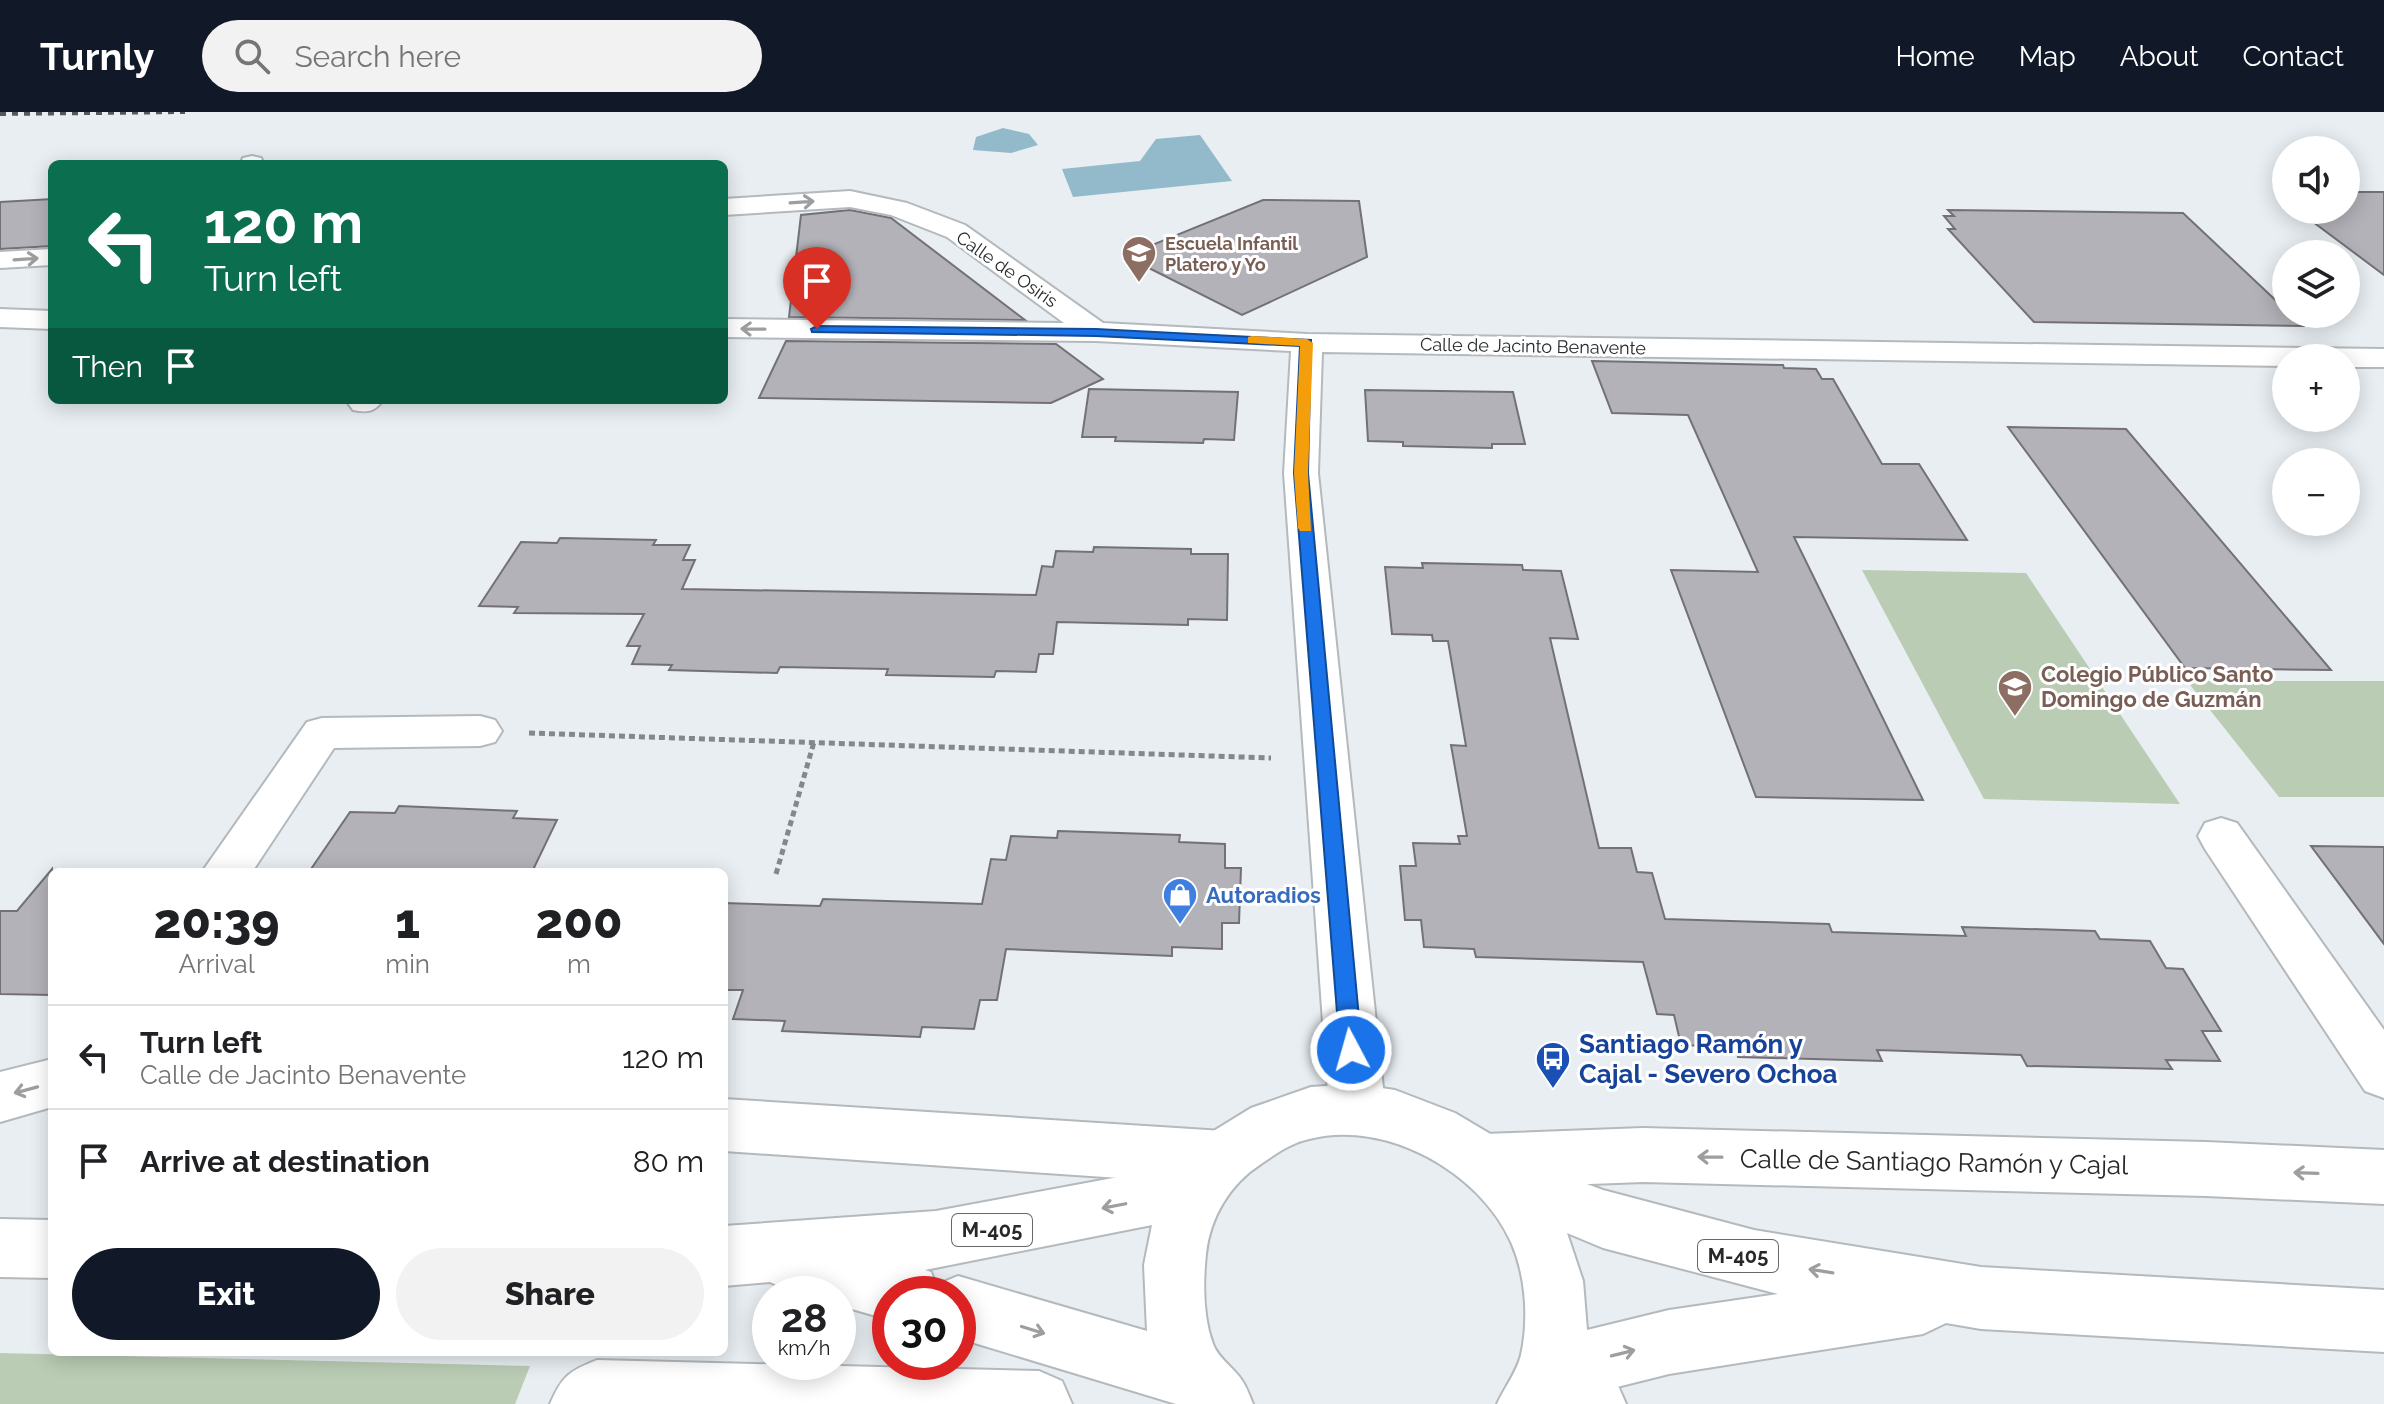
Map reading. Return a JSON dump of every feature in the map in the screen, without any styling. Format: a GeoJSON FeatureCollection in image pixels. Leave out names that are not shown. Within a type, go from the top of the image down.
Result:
{"type":"FeatureCollection","features":[{"type":"Feature","properties":{"kind":"street","name":"Calle de Osiris"},"geometry":{"type":"LineString","coordinates":[[728,207],[850,199],[898,209],[956,231],[1096,332]]}},
{"type":"Feature","properties":{"kind":"street"},"geometry":{"type":"LineString","coordinates":[[0,260],[48,257]]}},
{"type":"Feature","properties":{"kind":"street"},"geometry":{"type":"LineString","coordinates":[[0,318],[48,320]]}},
{"type":"Feature","properties":{"kind":"street","name":"Calle de Jacinto Benavente"},"geometry":{"type":"LineString","coordinates":[[728,328],[1096,332],[1307,343],[2272,357]]}},
{"type":"Feature","properties":{"kind":"street"},"geometry":{"type":"LineString","coordinates":[[1307,343],[1301,473],[1357,1107]]}},
{"type":"Feature","properties":{"kind":"street","name":"Calle de Jacinto Benavente"},"geometry":{"type":"LineString","coordinates":[[2360,358],[2384,358]]}},
{"type":"Feature","properties":{"kind":"street"},"geometry":{"type":"LineString","coordinates":[[229,868],[322,733],[480,731]]}},
{"type":"Feature","properties":{"kind":"street"},"geometry":{"type":"LineString","coordinates":[[2221,836],[2384,1074]]}},
{"type":"Feature","properties":{"kind":"street"},"geometry":{"type":"LineString","coordinates":[[0,1097],[48,1084]]}},
{"type":"Feature","properties":{"kind":"street","name":"M-405"},"geometry":{"type":"LineString","coordinates":[[743,1256],[936,1240],[1146,1200],[1217,1162],[1254,1132],[1303,1111],[1357,1107],[1424,1123],[1493,1171],[1603,1219],[1754,1260],[1981,1298],[2382,1324]]}},
{"type":"Feature","properties":{"kind":"street"},"geometry":{"type":"LineString","coordinates":[[728,1125],[1217,1162]]}},
{"type":"Feature","properties":{"kind":"street","name":"Calle de Santiago Ramón y Cajal"},"geometry":{"type":"LineString","coordinates":[[1493,1171],[1568,1156],[1659,1155],[2206,1169],[2384,1177]]}},
{"type":"Feature","properties":{"kind":"street","name":"M-405"},"geometry":{"type":"LineString","coordinates":[[1207,1390],[1175,1320],[1173,1263],[1186,1211],[1217,1162]]}},
{"type":"Feature","properties":{"kind":"street","name":"M-405"},"geometry":{"type":"LineString","coordinates":[[1493,1171],[1532,1222],[1550,1270],[1557,1320],[1552,1393],[1684,1340],[1894,1305],[1981,1298]]}},
{"type":"Feature","properties":{"kind":"street"},"geometry":{"type":"LineString","coordinates":[[0,1248],[48,1249]]}},
{"type":"Feature","properties":{"kind":"street","name":"M-405"},"geometry":{"type":"LineString","coordinates":[[743,1256],[872,1286]]}},
{"type":"Feature","properties":{"kind":"street","name":"M-405"},"geometry":{"type":"LineString","coordinates":[[976,1313],[1207,1390]]}},
{"type":"Feature","properties":{"kind":"street"},"geometry":{"type":"LineString","coordinates":[[590,1398],[1039,1404]]}},
{"type":"Feature","properties":{"kind":"path"},"geometry":{"type":"LineString","coordinates":[[480,731],[1325,760]]}},
{"type":"Feature","properties":{"kind":"path"},"geometry":{"type":"LineString","coordinates":[[776,874],[814,742]]}},
{"type":"Feature","properties":{"kind":"green space"},"geometry":{"type":"Polygon","coordinates":[[[1862,570],[2026,573],[2180,804],[1984,799],[1862,570]]]}},
{"type":"Feature","properties":{"kind":"green space"},"geometry":{"type":"Polygon","coordinates":[[[2187,681],[2384,681],[2384,797],[2279,797],[2187,681]]]}},
{"type":"Feature","properties":{"kind":"green space"},"geometry":{"type":"Polygon","coordinates":[[[0,1353],[530,1366],[515,1404],[0,1404],[0,1353]]]}},
{"type":"Feature","properties":{"kind":"water"},"geometry":{"type":"Polygon","coordinates":[[[1003,128],[1029,134],[1038,145],[1011,153],[973,150],[976,137],[1003,128]]]}},
{"type":"Feature","properties":{"kind":"water"},"geometry":{"type":"Polygon","coordinates":[[[1200,135],[1232,181],[1073,197],[1062,169],[1140,161],[1156,139],[1200,135]]]}},
{"type":"Feature","properties":{"kind":"building"},"geometry":{"type":"Polygon","coordinates":[[[2360,192],[2384,192],[2384,275],[2360,257],[2360,240],[2337,240],[2316,224],[2360,224],[2360,192]]]}},
{"type":"Feature","properties":{"kind":"building"},"geometry":{"type":"Polygon","coordinates":[[[48,199],[48,246],[0,249],[0,202],[48,199]]]}},
{"type":"Feature","properties":{"kind":"building"},"geometry":{"type":"Polygon","coordinates":[[[1263,200],[1359,201],[1367,257],[1242,315],[1125,256],[1263,200]]]}},
{"type":"Feature","properties":{"kind":"building"},"geometry":{"type":"Polygon","coordinates":[[[850,210],[891,218],[1025,320],[789,317],[801,215],[850,210]]]}},
{"type":"Feature","properties":{"kind":"building"},"geometry":{"type":"Polygon","coordinates":[[[1948,210],[2183,213],[2272,297],[2272,326],[2034,322],[1948,229],[1955,229],[1944,216],[1954,216],[1948,210]]]}},
{"type":"Feature","properties":{"kind":"building"},"geometry":{"type":"Polygon","coordinates":[[[786,341],[1056,344],[1103,379],[1051,403],[759,398],[786,341]]]}},
{"type":"Feature","properties":{"kind":"building"},"geometry":{"type":"Polygon","coordinates":[[[1592,361],[1783,365],[1784,368],[1816,369],[1822,379],[1833,379],[1882,464],[1919,464],[1967,540],[1794,537],[1923,800],[1756,797],[1671,570],[1758,572],[1688,415],[1612,413],[1592,361]]]}},
{"type":"Feature","properties":{"kind":"building"},"geometry":{"type":"Polygon","coordinates":[[[1089,389],[1238,392],[1234,440],[1204,439],[1203,443],[1082,437],[1089,389]]]}},
{"type":"Feature","properties":{"kind":"building"},"geometry":{"type":"Polygon","coordinates":[[[1365,390],[1513,392],[1525,444],[1492,444],[1492,448],[1403,446],[1403,442],[1368,441],[1365,390]]]}},
{"type":"Feature","properties":{"kind":"building"},"geometry":{"type":"Polygon","coordinates":[[[2008,427],[2126,429],[2331,670],[2185,668],[2008,427]]]}},
{"type":"Feature","properties":{"kind":"building"},"geometry":{"type":"Polygon","coordinates":[[[560,538],[656,540],[653,545],[690,545],[683,560],[695,560],[682,589],[1036,595],[1042,566],[1053,567],[1056,551],[1093,552],[1094,547],[1191,549],[1191,554],[1228,554],[1227,620],[1188,619],[1188,625],[1057,622],[1053,654],[1039,654],[1036,672],[996,671],[994,677],[886,675],[888,669],[780,667],[777,673],[669,670],[672,665],[632,664],[640,646],[627,646],[644,614],[514,613],[518,607],[479,606],[521,542],[557,543],[560,538]]]}},
{"type":"Feature","properties":{"kind":"building"},"geometry":{"type":"Polygon","coordinates":[[[1422,563],[1522,565],[1523,570],[1561,571],[1578,639],[1550,638],[1599,848],[1631,848],[1637,872],[1652,873],[1665,919],[1829,924],[1832,932],[1966,936],[1962,927],[2095,931],[2100,939],[2150,941],[2166,968],[2183,969],[2221,1031],[2202,1031],[2220,1061],[2166,1060],[2172,1069],[2027,1066],[2021,1055],[1877,1050],[1882,1061],[1738,1057],[1736,1047],[1681,1045],[1674,1015],[1657,1014],[1643,962],[1476,957],[1474,949],[1424,947],[1421,920],[1405,920],[1400,866],[1416,866],[1413,843],[1460,844],[1458,836],[1467,836],[1451,745],[1466,746],[1448,641],[1433,641],[1432,635],[1392,634],[1385,567],[1423,568],[1422,563]]]}},
{"type":"Feature","properties":{"kind":"building"},"geometry":{"type":"Polygon","coordinates":[[[399,806],[517,811],[513,818],[557,820],[534,868],[312,868],[350,812],[395,813],[399,806]]]}},
{"type":"Feature","properties":{"kind":"building"},"geometry":{"type":"Polygon","coordinates":[[[1058,831],[1180,835],[1179,842],[1225,844],[1225,868],[1241,868],[1239,923],[1222,923],[1222,949],[1172,947],[1172,956],[1006,949],[997,1000],[980,1000],[974,1029],[922,1027],[920,1037],[782,1031],[785,1021],[733,1019],[743,990],[728,990],[728,903],[820,906],[823,899],[982,904],[991,859],[1006,860],[1011,836],[1057,838],[1058,831]]]}},
{"type":"Feature","properties":{"kind":"building"},"geometry":{"type":"Polygon","coordinates":[[[2311,846],[2384,847],[2384,944],[2311,846]]]}},
{"type":"Feature","properties":{"kind":"building"},"geometry":{"type":"Polygon","coordinates":[[[48,874],[48,995],[0,994],[0,911],[17,911],[48,874]]]}},
{"type":"Feature","properties":{"kind":"railway"},"geometry":{"type":"LineString","coordinates":[[0,114],[185,112]]}},
{"type":"Feature","properties":{"kind":"slow traffic"},"geometry":{"type":"LineString","coordinates":[[1252,340],[1307,343],[1301,473],[1306,528]]}},
{"type":"Feature","properties":{"kind":"place","name":"Escuela Infantil Platero y Yo"},"geometry":{"type":"Point","coordinates":[1139,284]}},
{"type":"Feature","properties":{"kind":"place","name":"Colegio Público Santo Domingo de Guzmán"},"geometry":{"type":"Point","coordinates":[2015,718]}},
{"type":"Feature","properties":{"kind":"place","name":"Autoradios"},"geometry":{"type":"Point","coordinates":[1180,926]}},
{"type":"Feature","properties":{"kind":"place","name":"Santiago Ramón y Cajal - Severo Ochoa"},"geometry":{"type":"Point","coordinates":[1553,1090]}},
{"type":"Feature","properties":{"kind":"route"},"geometry":{"type":"LineString","coordinates":[[817,329],[1096,332],[1307,343],[1301,473],[1351,1050]]}}]}
